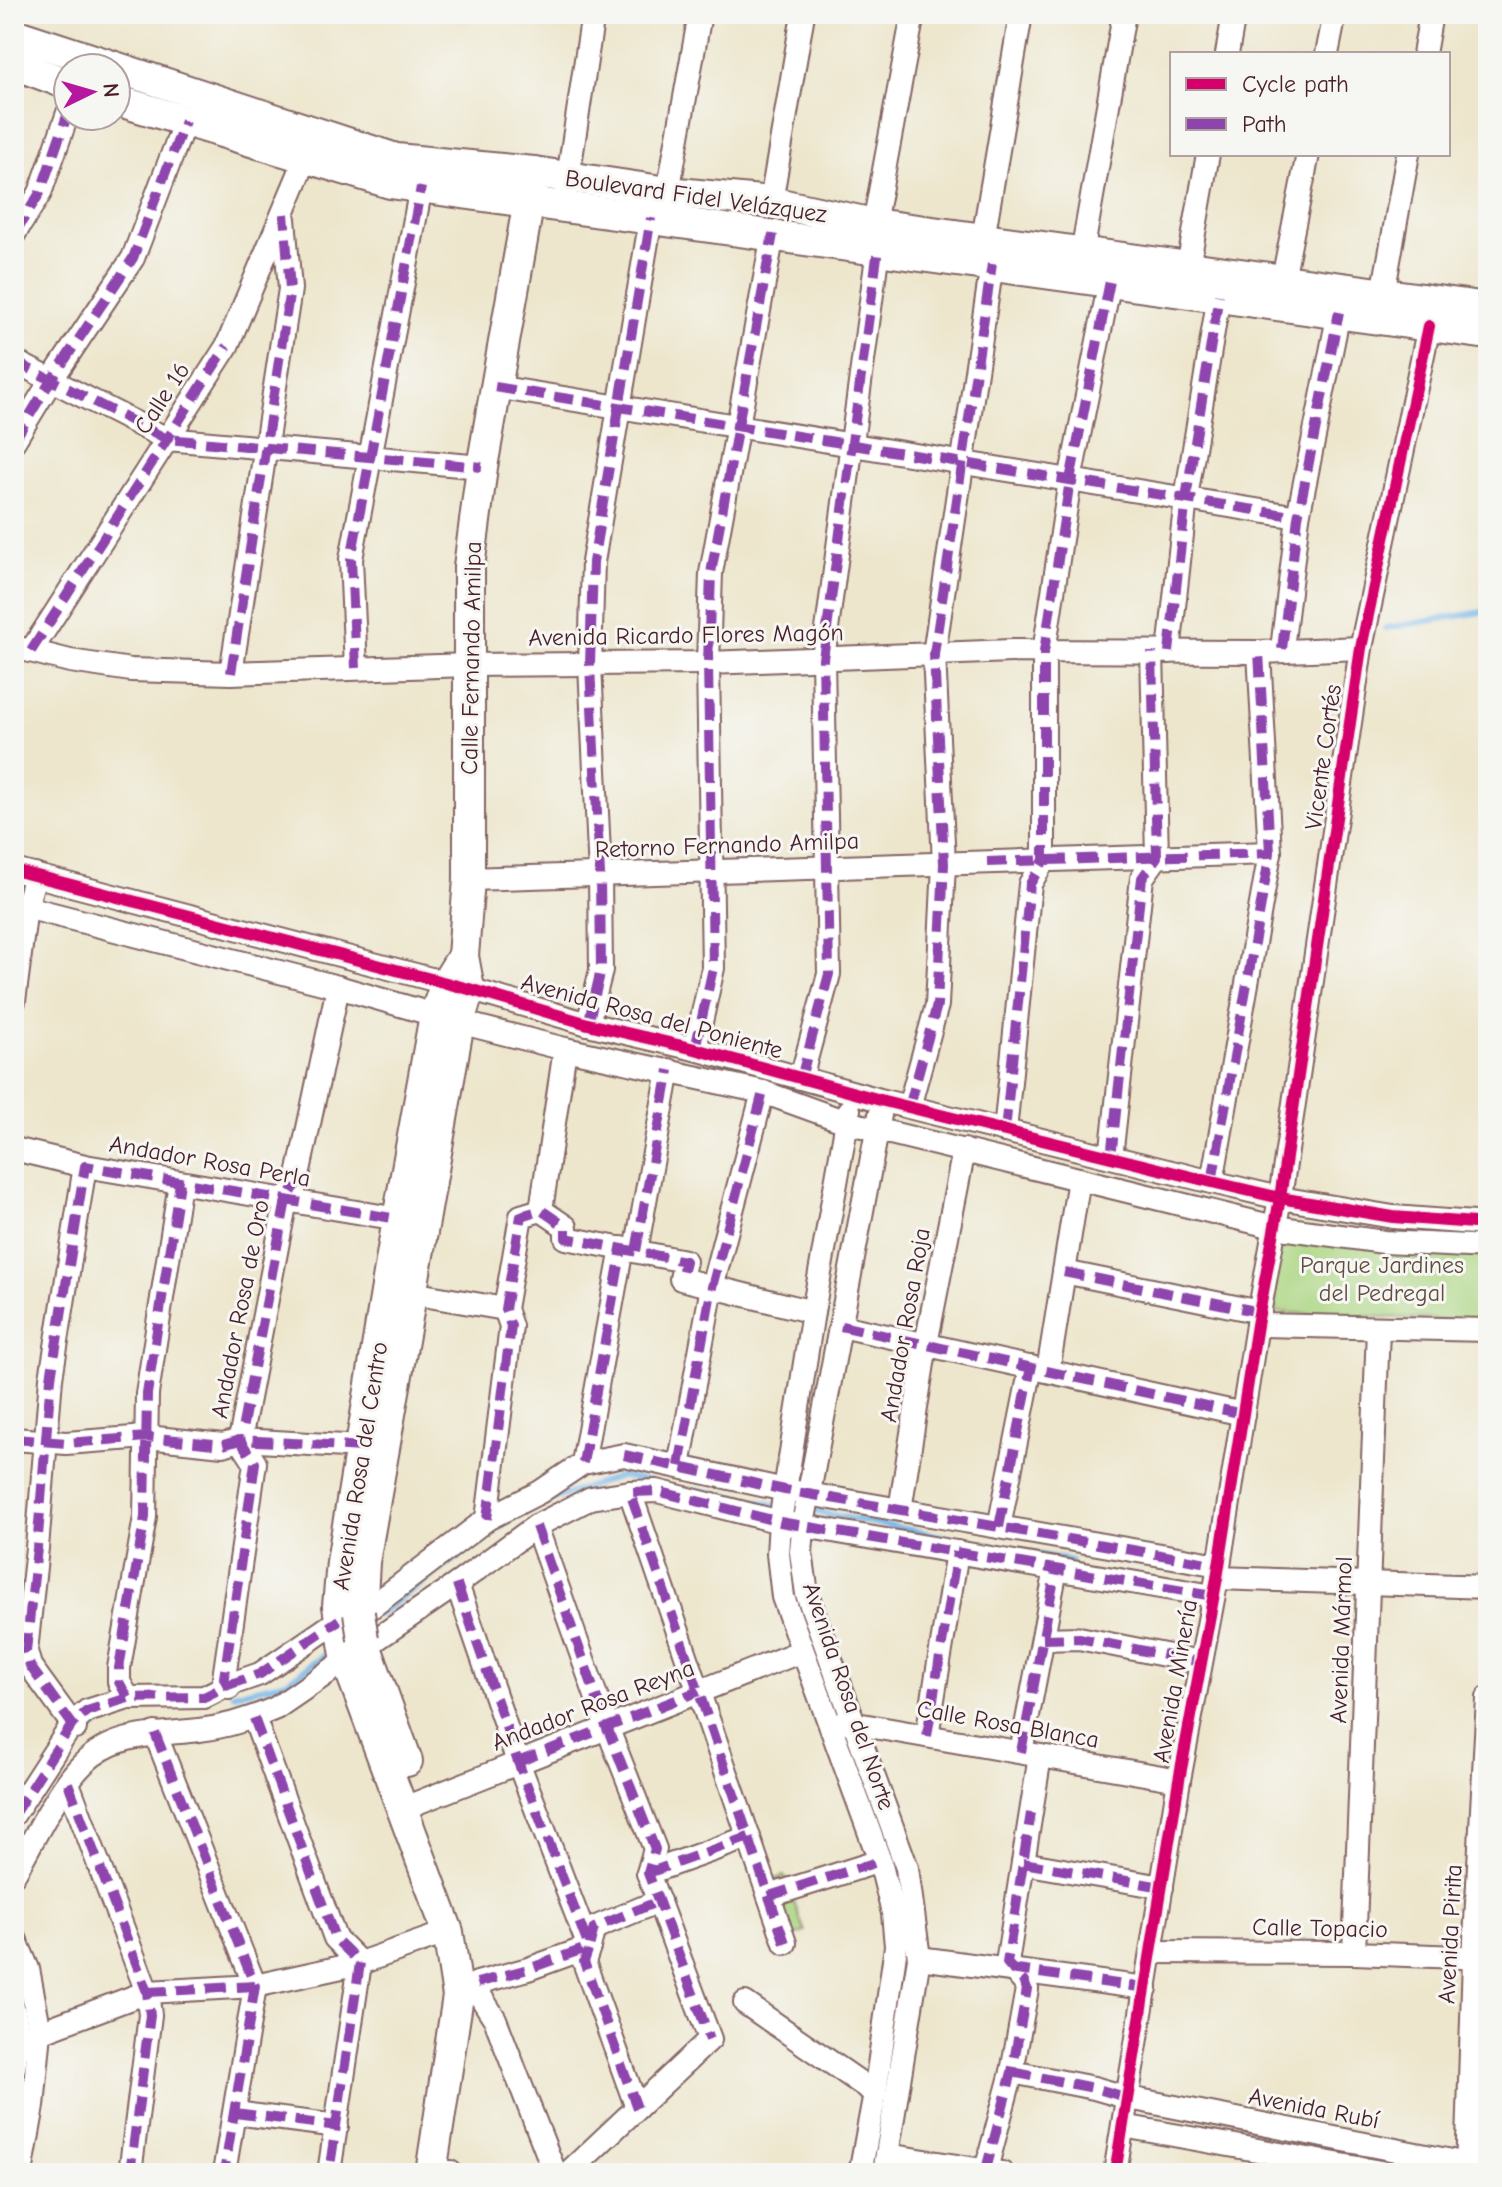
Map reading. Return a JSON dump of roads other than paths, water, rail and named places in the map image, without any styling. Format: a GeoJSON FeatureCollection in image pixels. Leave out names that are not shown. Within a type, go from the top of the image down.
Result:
{"type":"FeatureCollection","features":[{"type":"Feature","properties":{"kind":"main road","name":"Boulevard Fidel Velázquez"},"geometry":{"type":"LineString","coordinates":[[14,34],[396,159],[566,192],[668,192],[771,202],[876,236]]}},
{"type":"Feature","properties":{"kind":"main road"},"geometry":{"type":"LineString","coordinates":[[14,64],[52,78]]}},
{"type":"Feature","properties":{"kind":"main road","name":"Boulevard Fidel Velázquez"},"geometry":{"type":"LineString","coordinates":[[132,105],[390,183],[421,187],[531,187]]}},
{"type":"Feature","properties":{"kind":"main road","name":"Calle Fernando Amilpa"},"geometry":{"type":"LineString","coordinates":[[457,986],[463,956],[469,879],[469,567],[495,387],[531,187]]}},
{"type":"Feature","properties":{"kind":"main road","name":"Boulevard Fidel Velázquez"},"geometry":{"type":"LineString","coordinates":[[566,192],[651,218],[773,234],[876,236],[1080,264],[1188,267],[1488,306]]}},
{"type":"Feature","properties":{"kind":"main road","name":"Boulevard Fidel Velázquez"},"geometry":{"type":"LineString","coordinates":[[1080,264],[1110,281],[1488,334]]}},
{"type":"Feature","properties":{"kind":"main road","name":"Avenida Rosa del Centro"},"geometry":{"type":"LineString","coordinates":[[431,2173],[458,1996],[448,1932],[413,1804],[353,1635],[342,1562],[398,1219],[457,986]]}},
{"type":"Feature","properties":{"kind":"main road","name":"Avenida Rosa del Centro"},"geometry":{"type":"LineString","coordinates":[[353,1635],[411,1293],[447,1018]]}},
{"type":"Feature","properties":{"kind":"main road","name":"Avenida Rosa del Centro"},"geometry":{"type":"LineString","coordinates":[[413,1804],[465,1920],[477,1987],[475,2028],[450,2173]]}},
{"type":"Feature","properties":{"kind":"street"},"geometry":{"type":"LineString","coordinates":[[566,192],[593,14]]}},
{"type":"Feature","properties":{"kind":"street"},"geometry":{"type":"LineString","coordinates":[[668,192],[700,14]]}},
{"type":"Feature","properties":{"kind":"street"},"geometry":{"type":"LineString","coordinates":[[771,202],[803,14]]}},
{"type":"Feature","properties":{"kind":"street"},"geometry":{"type":"LineString","coordinates":[[801,1078],[829,974],[823,659],[876,236],[913,14]]}},
{"type":"Feature","properties":{"kind":"street"},"geometry":{"type":"LineString","coordinates":[[909,1107],[937,1005],[944,864],[934,654],[963,462],[1021,14]]}},
{"type":"Feature","properties":{"kind":"street"},"geometry":{"type":"LineString","coordinates":[[1080,264],[1124,14]]}},
{"type":"Feature","properties":{"kind":"street"},"geometry":{"type":"LineString","coordinates":[[1227,52],[1234,14]]}},
{"type":"Feature","properties":{"kind":"street"},"geometry":{"type":"LineString","coordinates":[[1327,52],[1335,14]]}},
{"type":"Feature","properties":{"kind":"street"},"geometry":{"type":"LineString","coordinates":[[1424,52],[1431,14]]}},
{"type":"Feature","properties":{"kind":"street"},"geometry":{"type":"LineString","coordinates":[[14,441],[133,258],[185,121]]}},
{"type":"Feature","properties":{"kind":"street"},"geometry":{"type":"LineString","coordinates":[[14,234],[40,193],[61,132]]}},
{"type":"Feature","properties":{"kind":"street"},"geometry":{"type":"LineString","coordinates":[[1188,267],[1208,156]]}},
{"type":"Feature","properties":{"kind":"street"},"geometry":{"type":"LineString","coordinates":[[1283,279],[1308,156]]}},
{"type":"Feature","properties":{"kind":"street"},"geometry":{"type":"LineString","coordinates":[[1383,294],[1408,156]]}},
{"type":"Feature","properties":{"kind":"street","name":"Calle 16"},"geometry":{"type":"LineString","coordinates":[[23,649],[227,346],[306,158]]}},
{"type":"Feature","properties":{"kind":"street"},"geometry":{"type":"LineString","coordinates":[[356,668],[351,559],[421,187]]}},
{"type":"Feature","properties":{"kind":"street"},"geometry":{"type":"LineString","coordinates":[[231,673],[290,289],[284,214]]}},
{"type":"Feature","properties":{"kind":"street"},"geometry":{"type":"LineString","coordinates":[[588,1024],[601,970],[600,875],[590,665],[593,562],[651,218]]}},
{"type":"Feature","properties":{"kind":"street"},"geometry":{"type":"LineString","coordinates":[[695,1049],[713,968],[708,663],[711,573],[773,234]]}},
{"type":"Feature","properties":{"kind":"street"},"geometry":{"type":"LineString","coordinates":[[1005,1131],[1030,884],[1044,860],[1044,652],[1070,480],[1110,281]]}},
{"type":"Feature","properties":{"kind":"street"},"geometry":{"type":"LineString","coordinates":[[1111,1157],[1142,878],[1157,857],[1161,652],[1219,295]]}},
{"type":"Feature","properties":{"kind":"street"},"geometry":{"type":"LineString","coordinates":[[1212,1182],[1270,853],[1271,651],[1339,312]]}},
{"type":"Feature","properties":{"kind":"street","name":"Vicente Cortés"},"geometry":{"type":"LineString","coordinates":[[1280,1198],[1361,648],[1429,326]]}},
{"type":"Feature","properties":{"kind":"street"},"geometry":{"type":"LineString","coordinates":[[14,361],[167,439],[482,467]]}},
{"type":"Feature","properties":{"kind":"street"},"geometry":{"type":"LineString","coordinates":[[495,387],[1298,517]]}},
{"type":"Feature","properties":{"kind":"street","name":"Avenida Ricardo Flores Magón"},"geometry":{"type":"LineString","coordinates":[[23,649],[70,661],[131,670],[231,673],[469,665],[708,663],[934,654],[1361,648]]}},
{"type":"Feature","properties":{"kind":"street","name":"Retorno Fernando Amilpa"},"geometry":{"type":"LineString","coordinates":[[469,879],[1270,853]]}},
{"type":"Feature","properties":{"kind":"street"},"geometry":{"type":"LineString","coordinates":[[14,1001],[20,874]]}},
{"type":"Feature","properties":{"kind":"street","name":"Avenida Rosa del Poniente"},"geometry":{"type":"LineString","coordinates":[[20,874],[457,986],[588,1024],[695,1049],[884,1101],[1212,1182],[1280,1198],[1393,1217],[1488,1224]]}},
{"type":"Feature","properties":{"kind":"street","name":"Avenida Rosa del Poniente"},"geometry":{"type":"LineString","coordinates":[[20,906],[565,1049],[763,1092],[846,1122],[1274,1227],[1384,1242],[1488,1247]]}},
{"type":"Feature","properties":{"kind":"street","name":"Andador Rosa de Oro"},"geometry":{"type":"LineString","coordinates":[[228,1687],[224,1678],[255,1463],[240,1440],[291,1192],[338,987]]}},
{"type":"Feature","properties":{"kind":"street"},"geometry":{"type":"LineString","coordinates":[[541,1210],[565,1049]]}},
{"type":"Feature","properties":{"kind":"street"},"geometry":{"type":"LineString","coordinates":[[583,1463],[669,1070]]}},
{"type":"Feature","properties":{"kind":"street"},"geometry":{"type":"LineString","coordinates":[[679,1466],[712,1287],[763,1092]]}},
{"type":"Feature","properties":{"kind":"street","name":"Avenida Rosa del Norte"},"geometry":{"type":"LineString","coordinates":[[853,1092],[813,1312],[782,1506],[778,1554],[783,1597],[880,1861],[893,1913],[896,1946],[860,2173]]}},
{"type":"Feature","properties":{"kind":"street","name":"Avenida Rosa del Norte"},"geometry":{"type":"LineString","coordinates":[[884,1101],[876,1129],[801,1552],[807,1594],[907,1868],[919,1958],[885,2164]]}},
{"type":"Feature","properties":{"kind":"street","name":"Andador Rosa Perla"},"geometry":{"type":"LineString","coordinates":[[14,1149],[85,1166],[180,1183],[291,1192],[398,1219]]}},
{"type":"Feature","properties":{"kind":"street","name":"Andador Rosa Roja"},"geometry":{"type":"LineString","coordinates":[[900,1510],[926,1344],[964,1150]]}},
{"type":"Feature","properties":{"kind":"street"},"geometry":{"type":"LineString","coordinates":[[74,1725],[30,1666],[26,1651],[51,1378],[85,1166]]}},
{"type":"Feature","properties":{"kind":"street"},"geometry":{"type":"LineString","coordinates":[[999,1527],[1064,1272],[1079,1179]]}},
{"type":"Feature","properties":{"kind":"street"},"geometry":{"type":"LineString","coordinates":[[128,1698],[119,1682],[119,1668],[145,1517],[147,1394],[180,1183]]}},
{"type":"Feature","properties":{"kind":"street","name":"Avenida Minería"},"geometry":{"type":"LineString","coordinates":[[1115,2173],[1179,1780],[1280,1198]]}},
{"type":"Feature","properties":{"kind":"street"},"geometry":{"type":"LineString","coordinates":[[541,1210],[566,1227],[566,1238],[685,1261],[681,1279],[813,1312]]}},
{"type":"Feature","properties":{"kind":"street"},"geometry":{"type":"LineString","coordinates":[[487,1519],[511,1326],[505,1309],[521,1216],[541,1210]]}},
{"type":"Feature","properties":{"kind":"street"},"geometry":{"type":"LineString","coordinates":[[1064,1272],[1258,1318],[1378,1329],[1488,1330]]}},
{"type":"Feature","properties":{"kind":"street"},"geometry":{"type":"LineString","coordinates":[[411,1293],[505,1309]]}},
{"type":"Feature","properties":{"kind":"street"},"geometry":{"type":"LineString","coordinates":[[841,1326],[1243,1414]]}},
{"type":"Feature","properties":{"kind":"street","name":"Avenida Mármol"},"geometry":{"type":"LineString","coordinates":[[1354,1953],[1378,1329]]}},
{"type":"Feature","properties":{"kind":"street"},"geometry":{"type":"LineString","coordinates":[[14,1439],[46,1443],[147,1437],[223,1445],[240,1440],[362,1447]]}},
{"type":"Feature","properties":{"kind":"street"},"geometry":{"type":"LineString","coordinates":[[14,1874],[68,1783],[83,1764],[98,1752],[128,1737],[201,1730],[254,1718],[276,1708],[353,1635],[487,1519],[540,1492],[583,1463],[624,1455],[679,1466],[782,1506],[806,1511],[900,1510],[999,1527],[1216,1580]]}},
{"type":"Feature","properties":{"kind":"street"},"geometry":{"type":"LineString","coordinates":[[14,1814],[74,1725],[87,1711],[128,1698],[204,1697],[353,1635],[457,1584],[536,1526],[591,1498],[657,1491],[782,1506],[957,1552],[1056,1569],[1216,1580],[1488,1587]]}},
{"type":"Feature","properties":{"kind":"street"},"geometry":{"type":"LineString","coordinates":[[630,1492],[785,1943]]}},
{"type":"Feature","properties":{"kind":"street"},"geometry":{"type":"LineString","coordinates":[[536,1526],[607,1727],[655,1849],[648,1873],[710,2039],[568,2173]]}},
{"type":"Feature","properties":{"kind":"street"},"geometry":{"type":"LineString","coordinates":[[927,1736],[957,1552]]}},
{"type":"Feature","properties":{"kind":"street"},"geometry":{"type":"LineString","coordinates":[[885,2164],[991,2172],[1027,1989],[1007,1963],[1031,1813],[1031,1754],[1043,1639],[1056,1569]]}},
{"type":"Feature","properties":{"kind":"street"},"geometry":{"type":"LineString","coordinates":[[457,1584],[518,1762],[589,1947]]}},
{"type":"Feature","properties":{"kind":"street"},"geometry":{"type":"LineString","coordinates":[[1043,1639],[1079,1638],[1200,1662]]}},
{"type":"Feature","properties":{"kind":"street","name":"Andador Rosa Reyna"},"geometry":{"type":"LineString","coordinates":[[413,1804],[802,1651]]}},
{"type":"Feature","properties":{"kind":"street","name":"Avenida Pirita"},"geometry":{"type":"LineString","coordinates":[[1474,2168],[1488,1698]]}},
{"type":"Feature","properties":{"kind":"street"},"geometry":{"type":"LineString","coordinates":[[254,1718],[335,1938],[360,1963]]}},
{"type":"Feature","properties":{"kind":"street","name":"Calle Rosa Blanca"},"geometry":{"type":"LineString","coordinates":[[829,1719],[1179,1780]]}},
{"type":"Feature","properties":{"kind":"street"},"geometry":{"type":"LineString","coordinates":[[155,1733],[255,1986],[224,2173]]}},
{"type":"Feature","properties":{"kind":"street"},"geometry":{"type":"LineString","coordinates":[[68,1783],[147,1992],[150,2015],[130,2173]]}},
{"type":"Feature","properties":{"kind":"street"},"geometry":{"type":"LineString","coordinates":[[648,1873],[749,1837]]}},
{"type":"Feature","properties":{"kind":"street"},"geometry":{"type":"LineString","coordinates":[[769,1896],[880,1861]]}},
{"type":"Feature","properties":{"kind":"street"},"geometry":{"type":"LineString","coordinates":[[1023,1863],[1162,1887]]}},
{"type":"Feature","properties":{"kind":"street"},"geometry":{"type":"LineString","coordinates":[[637,2108],[584,1962],[594,1928],[659,1901]]}},
{"type":"Feature","properties":{"kind":"street"},"geometry":{"type":"LineString","coordinates":[[40,2032],[147,1992],[255,1986],[360,1963],[448,1932]]}},
{"type":"Feature","properties":{"kind":"street"},"geometry":{"type":"LineString","coordinates":[[14,1936],[28,1969],[40,2032],[33,2106],[21,2173]]}},
{"type":"Feature","properties":{"kind":"street"},"geometry":{"type":"LineString","coordinates":[[555,2173],[495,2019],[477,1987],[589,1947]]}},
{"type":"Feature","properties":{"kind":"street","name":"Calle Topacio"},"geometry":{"type":"LineString","coordinates":[[1152,1952],[1354,1953],[1481,1958]]}},
{"type":"Feature","properties":{"kind":"street"},"geometry":{"type":"LineString","coordinates":[[919,1958],[1146,1988]]}},
{"type":"Feature","properties":{"kind":"street"},"geometry":{"type":"LineString","coordinates":[[329,2173],[360,1963]]}},
{"type":"Feature","properties":{"kind":"street"},"geometry":{"type":"LineString","coordinates":[[745,2003],[875,2093]]}},
{"type":"Feature","properties":{"kind":"street"},"geometry":{"type":"LineString","coordinates":[[14,2012],[19,2036],[14,2067]]}},
{"type":"Feature","properties":{"kind":"street","name":"Avenida Rubí"},"geometry":{"type":"LineString","coordinates":[[1012,2072],[1474,2168]]}},
{"type":"Feature","properties":{"kind":"street"},"geometry":{"type":"LineString","coordinates":[[235,2113],[337,2126]]}},
{"type":"Feature","properties":{"kind":"street","name":"Avenida Rubí"},"geometry":{"type":"LineString","coordinates":[[1123,2126],[1386,2173]]}},
{"type":"Feature","properties":{"kind":"waterway"},"geometry":{"type":"LineString","coordinates":[[1386,628],[1488,611]]}},
{"type":"Feature","properties":{"kind":"waterway"},"geometry":{"type":"LineString","coordinates":[[539,1504],[620,1476],[650,1481]]}},
{"type":"Feature","properties":{"kind":"waterway"},"geometry":{"type":"LineString","coordinates":[[697,1490],[780,1506]]}},
{"type":"Feature","properties":{"kind":"waterway"},"geometry":{"type":"LineString","coordinates":[[811,1511],[1071,1561]]}},
{"type":"Feature","properties":{"kind":"waterway"},"geometry":{"type":"LineString","coordinates":[[378,1615],[515,1516]]}},
{"type":"Feature","properties":{"kind":"waterway"},"geometry":{"type":"LineString","coordinates":[[233,1694],[287,1682],[334,1648]]}},
{"type":"Feature","properties":{"kind":"waterway"},"geometry":{"type":"LineString","coordinates":[[54,1772],[71,1748],[112,1712]]}},
{"type":"Feature","properties":{"kind":"park label","name":"Parque Jardines del Pedregal"},"geometry":{"type":"Point","coordinates":[1382,1279]}}]}
